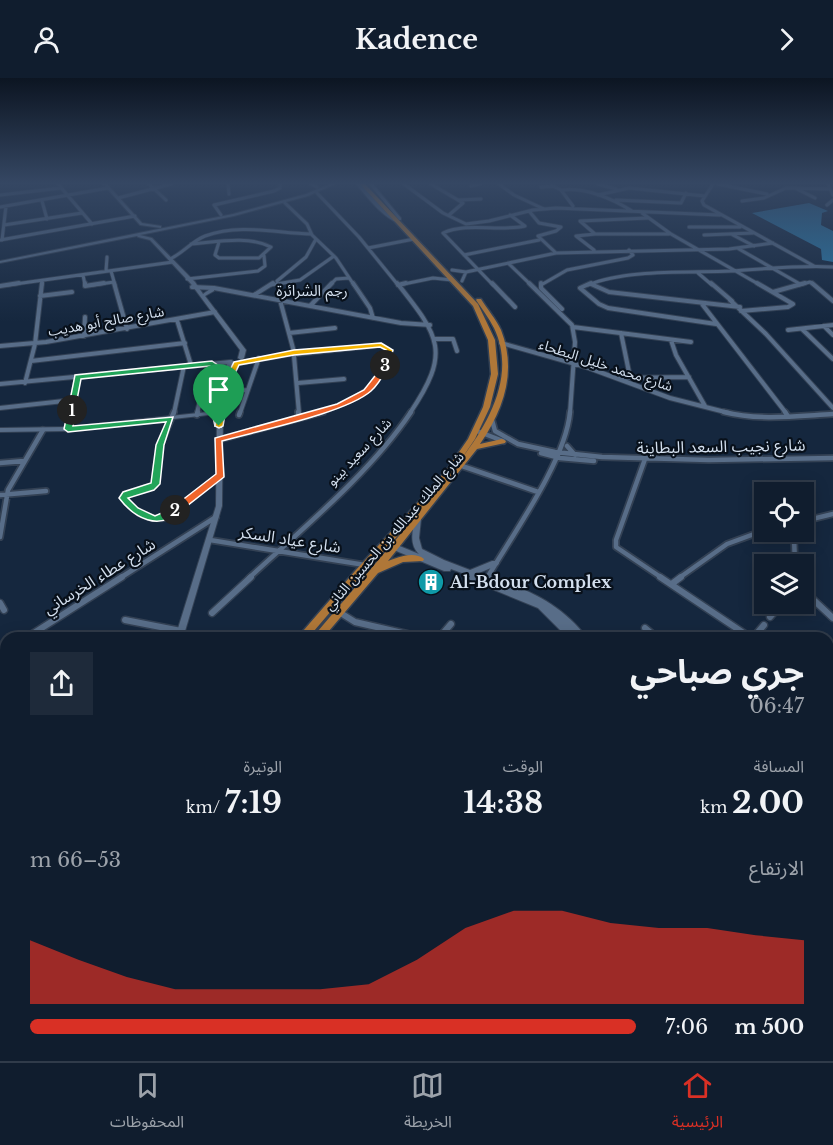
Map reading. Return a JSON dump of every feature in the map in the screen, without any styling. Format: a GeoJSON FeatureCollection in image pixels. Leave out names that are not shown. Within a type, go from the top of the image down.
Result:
{"type":"FeatureCollection","features":[{"type":"Feature","properties":{"kind":"highway","name":"شارع الملك عبدالله بن الحسين الثاني"},"geometry":{"type":"LineString","coordinates":[[307,632],[492,420],[504,382],[501,343],[488,312],[407,230]]}},
{"type":"Feature","properties":{"kind":"highway","name":"شارع الملك عبدالله بن الحسين الثاني"},"geometry":{"type":"LineString","coordinates":[[322,632],[477,447],[491,397],[495,377],[495,354],[486,321],[452,270],[409,230]]}},
{"type":"Feature","properties":{"kind":"highway"},"geometry":{"type":"LineString","coordinates":[[477,447],[502,441]]}},
{"type":"Feature","properties":{"kind":"highway"},"geometry":{"type":"LineString","coordinates":[[373,571],[402,559],[420,559]]}},
{"type":"Feature","properties":{"kind":"street"},"geometry":{"type":"LineString","coordinates":[[1,240],[59,230]]}},
{"type":"Feature","properties":{"kind":"street"},"geometry":{"type":"LineString","coordinates":[[133,235],[137,230]]}},
{"type":"Feature","properties":{"kind":"street"},"geometry":{"type":"LineString","coordinates":[[133,235],[154,230]]}},
{"type":"Feature","properties":{"kind":"street"},"geometry":{"type":"LineString","coordinates":[[0,260],[161,230]]}},
{"type":"Feature","properties":{"kind":"street"},"geometry":{"type":"LineString","coordinates":[[0,286],[171,260],[191,244],[209,234],[233,230]]}},
{"type":"Feature","properties":{"kind":"street"},"geometry":{"type":"LineString","coordinates":[[282,230],[311,234]]}},
{"type":"Feature","properties":{"kind":"street"},"geometry":{"type":"LineString","coordinates":[[309,230],[334,256],[370,308],[373,318]]}},
{"type":"Feature","properties":{"kind":"street","name":"شارع سعيد بينو"},"geometry":{"type":"LineString","coordinates":[[212,613],[280,550],[394,437],[431,377],[435,361],[435,339],[430,325],[352,230]]}},
{"type":"Feature","properties":{"kind":"street"},"geometry":{"type":"LineString","coordinates":[[454,230],[444,232],[515,307]]}},
{"type":"Feature","properties":{"kind":"street"},"geometry":{"type":"LineString","coordinates":[[472,230],[498,230]]}},
{"type":"Feature","properties":{"kind":"street"},"geometry":{"type":"LineString","coordinates":[[556,253],[538,236],[557,230]]}},
{"type":"Feature","properties":{"kind":"street"},"geometry":{"type":"LineString","coordinates":[[590,230],[595,234]]}},
{"type":"Feature","properties":{"kind":"street"},"geometry":{"type":"LineString","coordinates":[[591,284],[609,292],[741,309],[792,305],[791,302],[665,230]]}},
{"type":"Feature","properties":{"kind":"street"},"geometry":{"type":"LineString","coordinates":[[724,230],[758,246]]}},
{"type":"Feature","properties":{"kind":"street"},"geometry":{"type":"LineString","coordinates":[[748,230],[811,265],[833,266]]}},
{"type":"Feature","properties":{"kind":"street"},"geometry":{"type":"LineString","coordinates":[[151,239],[156,231]]}},
{"type":"Feature","properties":{"kind":"street"},"geometry":{"type":"LineString","coordinates":[[704,235],[754,233]]}},
{"type":"Feature","properties":{"kind":"street"},"geometry":{"type":"LineString","coordinates":[[594,250],[576,236],[671,234]]}},
{"type":"Feature","properties":{"kind":"street"},"geometry":{"type":"LineString","coordinates":[[133,235],[151,239],[195,287],[242,349],[254,358]]}},
{"type":"Feature","properties":{"kind":"street"},"geometry":{"type":"LineString","coordinates":[[758,246],[762,238]]}},
{"type":"Feature","properties":{"kind":"street"},"geometry":{"type":"LineString","coordinates":[[254,296],[306,257],[316,239]]}},
{"type":"Feature","properties":{"kind":"street"},"geometry":{"type":"LineString","coordinates":[[368,248],[414,239]]}},
{"type":"Feature","properties":{"kind":"street"},"geometry":{"type":"LineString","coordinates":[[464,255],[539,240]]}},
{"type":"Feature","properties":{"kind":"street"},"geometry":{"type":"LineString","coordinates":[[191,244],[219,242],[267,244],[271,248],[264,256],[251,259],[217,257],[215,255],[219,242]]}},
{"type":"Feature","properties":{"kind":"street"},"geometry":{"type":"LineString","coordinates":[[452,270],[466,272],[556,253],[594,250],[739,249],[773,244]]}},
{"type":"Feature","properties":{"kind":"street"},"geometry":{"type":"LineString","coordinates":[[739,249],[800,284]]}},
{"type":"Feature","properties":{"kind":"street"},"geometry":{"type":"LineString","coordinates":[[486,580],[559,456],[569,425],[573,327],[563,310],[540,286],[541,283],[567,270],[628,258],[633,255],[629,250]]}},
{"type":"Feature","properties":{"kind":"street"},"geometry":{"type":"LineString","coordinates":[[188,280],[258,271],[265,266],[264,256]]}},
{"type":"Feature","properties":{"kind":"street"},"geometry":{"type":"LineString","coordinates":[[274,283],[300,280],[334,256]]}},
{"type":"Feature","properties":{"kind":"street"},"geometry":{"type":"LineString","coordinates":[[107,257],[109,271],[127,329]]}},
{"type":"Feature","properties":{"kind":"street"},"geometry":{"type":"LineString","coordinates":[[795,266],[803,261],[833,266]]}},
{"type":"Feature","properties":{"kind":"street"},"geometry":{"type":"LineString","coordinates":[[508,263],[567,318]]}},
{"type":"Feature","properties":{"kind":"street"},"geometry":{"type":"LineString","coordinates":[[716,324],[608,308],[581,290],[581,287],[625,278],[826,265]]}},
{"type":"Feature","properties":{"kind":"street"},"geometry":{"type":"LineString","coordinates":[[433,278],[439,274],[441,267]]}},
{"type":"Feature","properties":{"kind":"street"},"geometry":{"type":"LineString","coordinates":[[398,285],[433,278],[458,280],[466,272]]}},
{"type":"Feature","properties":{"kind":"street"},"geometry":{"type":"LineString","coordinates":[[697,272],[741,309],[833,408]]}},
{"type":"Feature","properties":{"kind":"street"},"geometry":{"type":"LineString","coordinates":[[83,275],[85,286],[114,282]]}},
{"type":"Feature","properties":{"kind":"street"},"geometry":{"type":"LineString","coordinates":[[310,306],[334,280],[340,277],[349,278]]}},
{"type":"Feature","properties":{"kind":"street"},"geometry":{"type":"LineString","coordinates":[[25,382],[34,344],[42,281]]}},
{"type":"Feature","properties":{"kind":"street"},"geometry":{"type":"LineString","coordinates":[[266,298],[274,283]]}},
{"type":"Feature","properties":{"kind":"street"},"geometry":{"type":"LineString","coordinates":[[773,292],[811,283],[833,301]]}},
{"type":"Feature","properties":{"kind":"street"},"geometry":{"type":"LineString","coordinates":[[195,287],[373,318],[430,325]]}},
{"type":"Feature","properties":{"kind":"street"},"geometry":{"type":"LineString","coordinates":[[202,296],[212,289]]}},
{"type":"Feature","properties":{"kind":"street"},"geometry":{"type":"LineString","coordinates":[[40,296],[72,292]]}},
{"type":"Feature","properties":{"kind":"street"},"geometry":{"type":"LineString","coordinates":[[280,300],[294,354],[299,418]]}},
{"type":"Feature","properties":{"kind":"street"},"geometry":{"type":"LineString","coordinates":[[702,304],[788,416]]}},
{"type":"Feature","properties":{"kind":"street","name":"شارع صالح أبو هديب"},"geometry":{"type":"LineString","coordinates":[[0,346],[34,344],[215,312]]}},
{"type":"Feature","properties":{"kind":"street"},"geometry":{"type":"LineString","coordinates":[[84,336],[85,317]]}},
{"type":"Feature","properties":{"kind":"street"},"geometry":{"type":"LineString","coordinates":[[177,320],[191,365]]}},
{"type":"Feature","properties":{"kind":"street"},"geometry":{"type":"LineString","coordinates":[[788,330],[833,325]]}},
{"type":"Feature","properties":{"kind":"street"},"geometry":{"type":"LineString","coordinates":[[824,326],[833,335]]}},
{"type":"Feature","properties":{"kind":"street"},"geometry":{"type":"LineString","coordinates":[[573,327],[691,342]]}},
{"type":"Feature","properties":{"kind":"street"},"geometry":{"type":"LineString","coordinates":[[289,333],[335,328]]}},
{"type":"Feature","properties":{"kind":"street"},"geometry":{"type":"LineString","coordinates":[[802,329],[833,359]]}},
{"type":"Feature","properties":{"kind":"street"},"geometry":{"type":"LineString","coordinates":[[621,333],[630,377]]}},
{"type":"Feature","properties":{"kind":"street"},"geometry":{"type":"LineString","coordinates":[[435,339],[452,339],[457,351]]}},
{"type":"Feature","properties":{"kind":"street","name":"شارع محمد خليل البطحاء"},"geometry":{"type":"LineString","coordinates":[[671,340],[705,406]]}},
{"type":"Feature","properties":{"kind":"street"},"geometry":{"type":"LineString","coordinates":[[31,361],[184,343]]}},
{"type":"Feature","properties":{"kind":"street","name":"شارع محمد خليل البطحاء"},"geometry":{"type":"LineString","coordinates":[[501,343],[573,363],[670,398],[750,417],[833,414]]}},
{"type":"Feature","properties":{"kind":"street"},"geometry":{"type":"LineString","coordinates":[[0,384],[385,345],[389,350],[379,377],[367,392],[340,405],[218,440]]}},
{"type":"Feature","properties":{"kind":"street"},"geometry":{"type":"LineString","coordinates":[[218,412],[229,375],[242,349]]}},
{"type":"Feature","properties":{"kind":"street"},"geometry":{"type":"LineString","coordinates":[[239,415],[248,390],[254,358]]}},
{"type":"Feature","properties":{"kind":"street"},"geometry":{"type":"LineString","coordinates":[[181,632],[210,540],[221,493],[218,412],[225,372],[236,361]]}},
{"type":"Feature","properties":{"kind":"street"},"geometry":{"type":"LineString","coordinates":[[212,364],[225,372]]}},
{"type":"Feature","properties":{"kind":"street"},"geometry":{"type":"LineString","coordinates":[[197,416],[212,364]]}},
{"type":"Feature","properties":{"kind":"street"},"geometry":{"type":"LineString","coordinates":[[184,366],[171,419],[160,445],[155,484],[151,488],[126,494],[124,498],[140,513],[154,519],[164,518],[221,475]]}},
{"type":"Feature","properties":{"kind":"street"},"geometry":{"type":"LineString","coordinates":[[68,429],[78,377]]}},
{"type":"Feature","properties":{"kind":"street"},"geometry":{"type":"LineString","coordinates":[[618,379],[689,377]]}},
{"type":"Feature","properties":{"kind":"street"},"geometry":{"type":"LineString","coordinates":[[298,383],[344,379]]}},
{"type":"Feature","properties":{"kind":"street"},"geometry":{"type":"LineString","coordinates":[[206,381],[223,380]]}},
{"type":"Feature","properties":{"kind":"street"},"geometry":{"type":"LineString","coordinates":[[225,392],[248,390]]}},
{"type":"Feature","properties":{"kind":"street"},"geometry":{"type":"LineString","coordinates":[[0,408],[73,400]]}},
{"type":"Feature","properties":{"kind":"street"},"geometry":{"type":"LineString","coordinates":[[0,429],[68,429],[218,412]]}},
{"type":"Feature","properties":{"kind":"street","name":"شارع نجيب السعد البطاينة"},"geometry":{"type":"LineString","coordinates":[[492,420],[495,431],[502,437],[559,456],[610,459]]}},
{"type":"Feature","properties":{"kind":"street"},"geometry":{"type":"LineString","coordinates":[[0,537],[7,495],[43,430]]}},
{"type":"Feature","properties":{"kind":"street","name":"شارع نجيب السعد البطاينة"},"geometry":{"type":"LineString","coordinates":[[481,432],[502,441],[585,461],[833,458]]}},
{"type":"Feature","properties":{"kind":"street"},"geometry":{"type":"LineString","coordinates":[[546,451],[564,446]]}},
{"type":"Feature","properties":{"kind":"street"},"geometry":{"type":"LineString","coordinates":[[564,446],[576,456]]}},
{"type":"Feature","properties":{"kind":"street"},"geometry":{"type":"LineString","coordinates":[[645,459],[615,544],[621,551],[673,583],[743,632]]}},
{"type":"Feature","properties":{"kind":"street"},"geometry":{"type":"LineString","coordinates":[[0,463],[24,461]]}},
{"type":"Feature","properties":{"kind":"street"},"geometry":{"type":"LineString","coordinates":[[462,466],[538,492]]}},
{"type":"Feature","properties":{"kind":"street"},"geometry":{"type":"LineString","coordinates":[[0,495],[45,491]]}},
{"type":"Feature","properties":{"kind":"street"},"geometry":{"type":"LineString","coordinates":[[814,519],[833,514]]}},
{"type":"Feature","properties":{"kind":"street","name":"شارع عطاء الخرساني"},"geometry":{"type":"LineString","coordinates":[[35,632],[216,517]]}},
{"type":"Feature","properties":{"kind":"street"},"geometry":{"type":"LineString","coordinates":[[418,519],[415,538],[419,551],[472,572],[541,606],[568,632]]}},
{"type":"Feature","properties":{"kind":"street"},"geometry":{"type":"LineString","coordinates":[[673,583],[728,542],[754,534]]}},
{"type":"Feature","properties":{"kind":"street","name":"شارع عياد السكر"},"geometry":{"type":"LineString","coordinates":[[210,540],[364,565]]}},
{"type":"Feature","properties":{"kind":"street"},"geometry":{"type":"LineString","coordinates":[[385,543],[420,559],[543,600],[564,616],[578,632]]}},
{"type":"Feature","properties":{"kind":"street"},"geometry":{"type":"LineString","coordinates":[[472,572],[495,563]]}},
{"type":"Feature","properties":{"kind":"street"},"geometry":{"type":"LineString","coordinates":[[814,600],[833,618]]}},
{"type":"Feature","properties":{"kind":"street"},"geometry":{"type":"LineString","coordinates":[[0,603],[4,610]]}},
{"type":"Feature","properties":{"kind":"street"},"geometry":{"type":"LineString","coordinates":[[339,612],[355,622],[385,632]]}},
{"type":"Feature","properties":{"kind":"street"},"geometry":{"type":"LineString","coordinates":[[125,620],[172,632]]}},
{"type":"Feature","properties":{"kind":"street"},"geometry":{"type":"LineString","coordinates":[[444,632],[451,624]]}},
{"type":"Feature","properties":{"kind":"street"},"geometry":{"type":"LineString","coordinates":[[758,632],[764,625]]}},
{"type":"Feature","properties":{"kind":"street"},"geometry":{"type":"LineString","coordinates":[[645,628],[650,632]]}},
{"type":"Feature","properties":{"kind":"water"},"geometry":{"type":"Polygon","coordinates":[[[784,230],[833,231],[833,262],[822,260],[821,249],[784,230]]]}},
{"type":"Feature","properties":{"kind":"place","name":"Al-Bdour Complex"},"geometry":{"type":"Point","coordinates":[431,582]}},
{"type":"Feature","properties":{"kind":"district","name":"رجم الشرائرة"},"geometry":{"type":"Point","coordinates":[312,290]}},
{"type":"Feature","properties":{"kind":"route"},"geometry":{"type":"LineString","coordinates":[[377,345],[385,345],[389,350],[387,360],[376,382],[367,392],[358,397],[322,411],[218,440],[221,475],[164,518],[154,519],[140,513],[128,504],[124,496],[154,487],[157,456],[166,426],[171,419],[68,429],[78,377],[212,363],[225,372],[216,413],[219,426],[229,375],[237,364],[294,352],[297,354],[377,345]]}}]}
